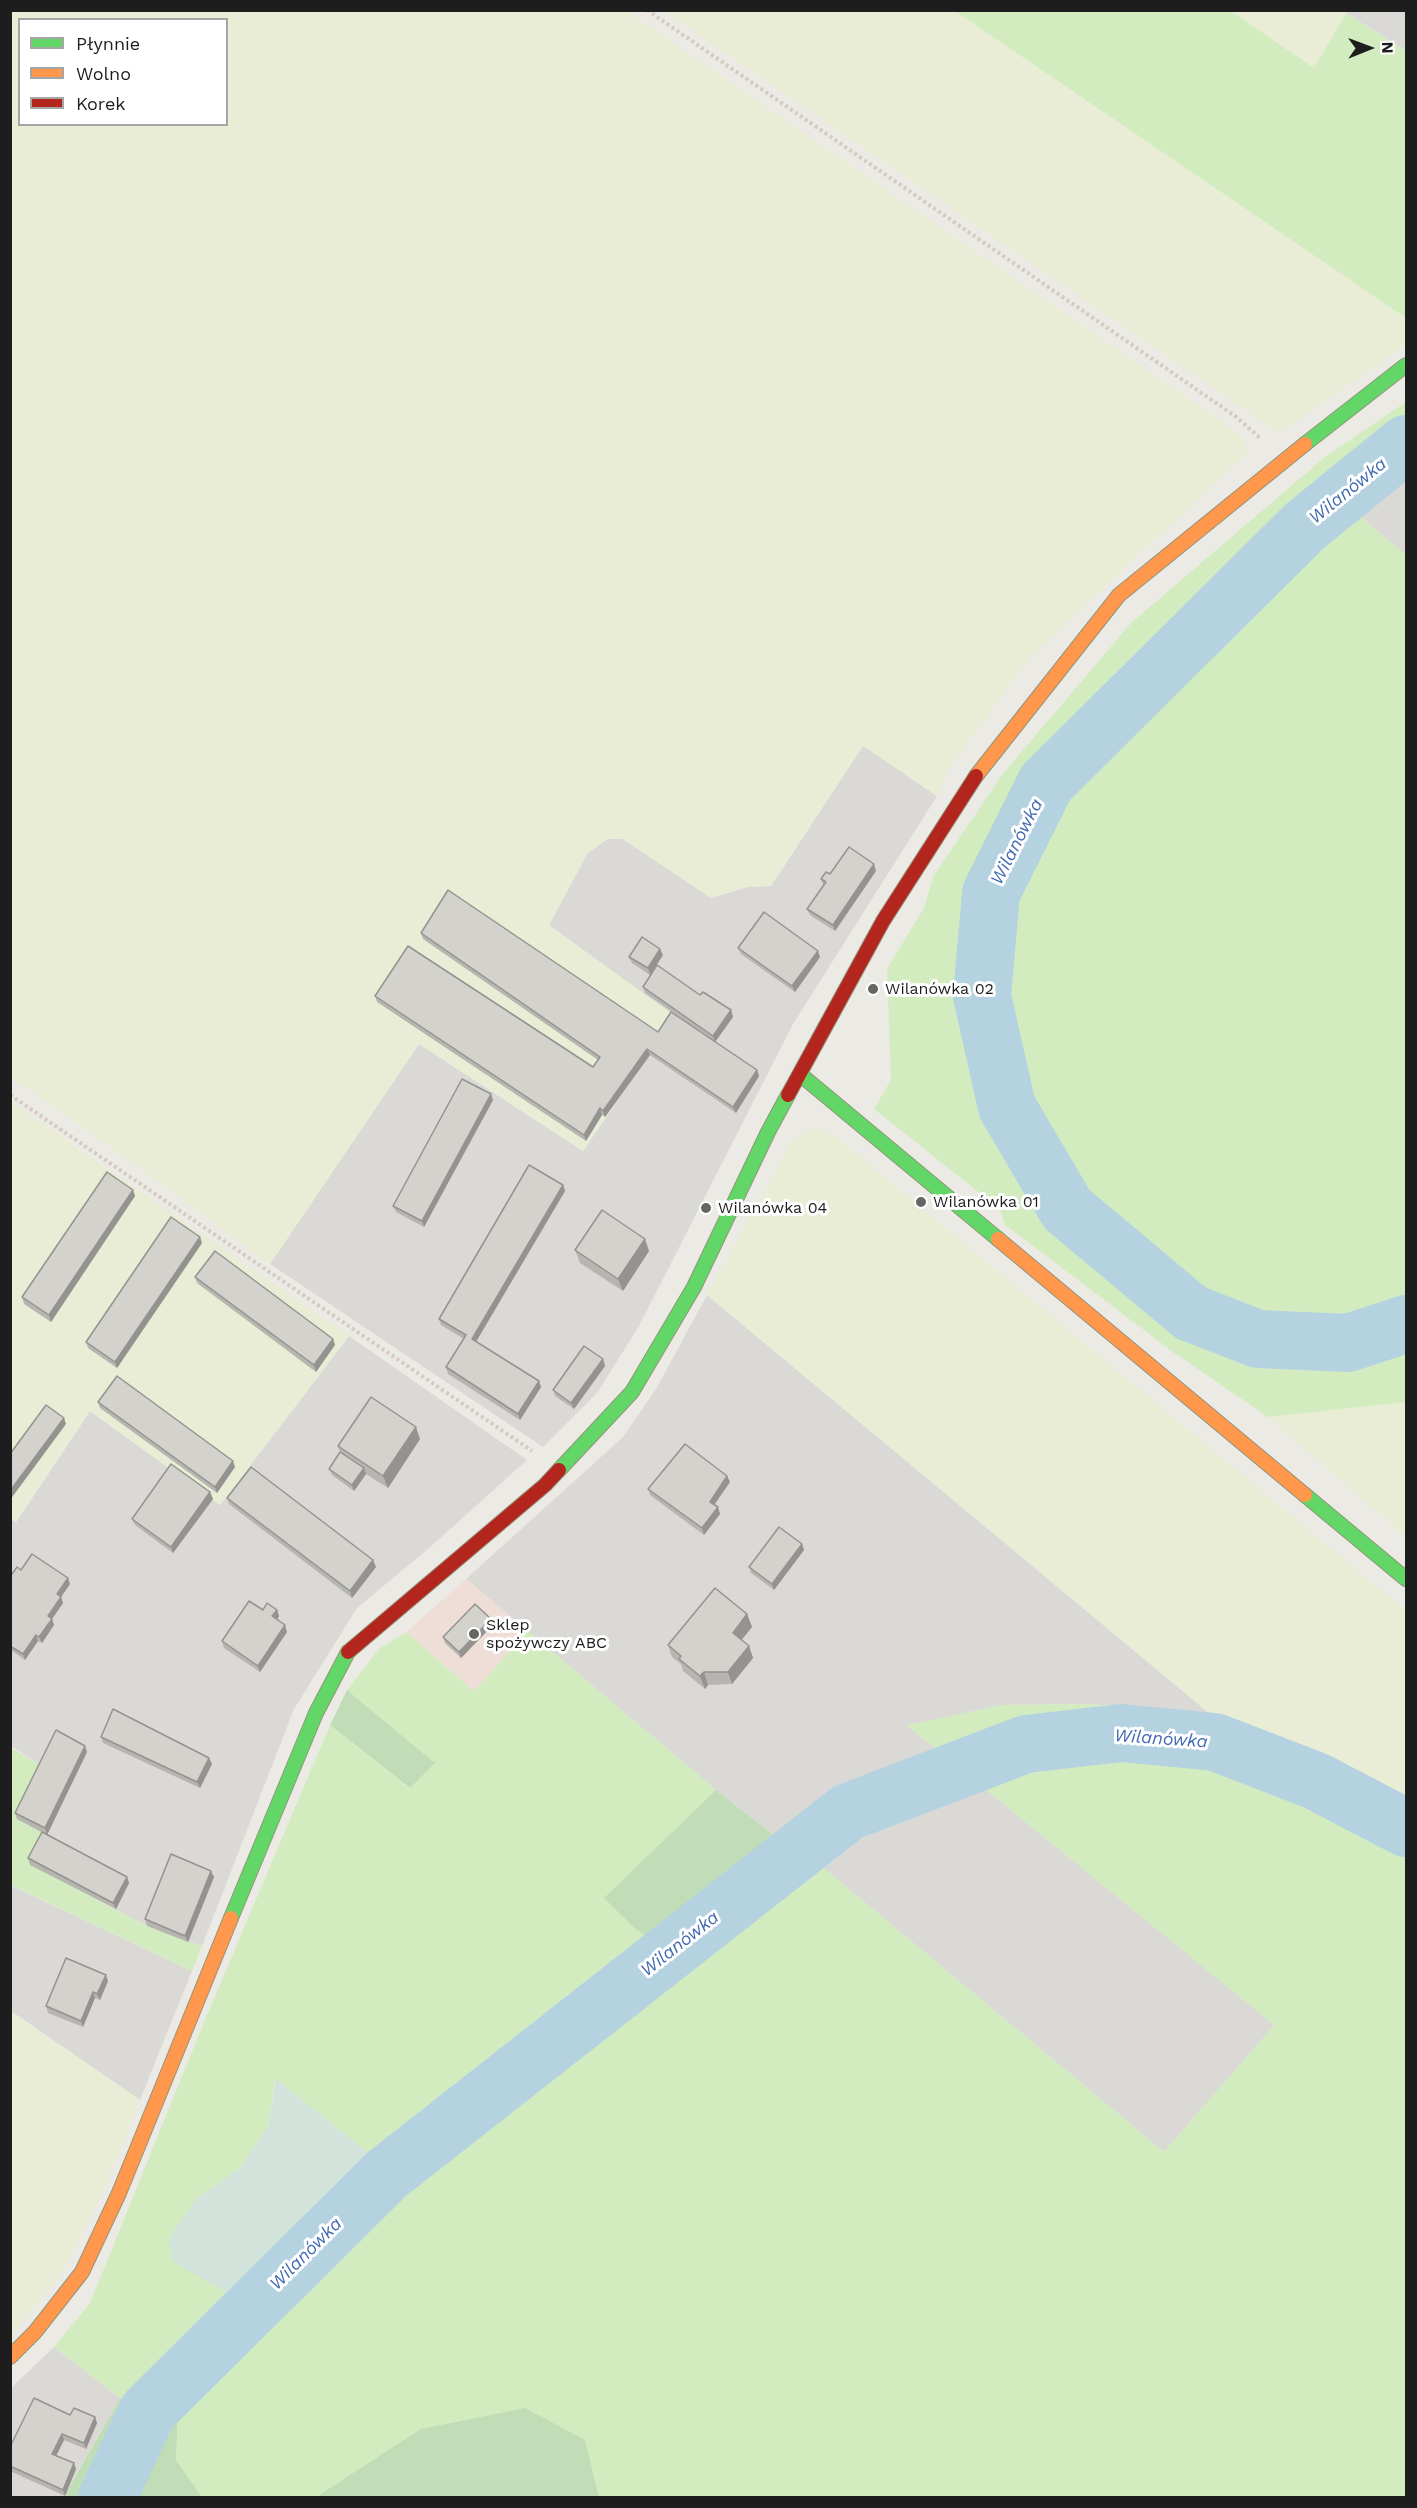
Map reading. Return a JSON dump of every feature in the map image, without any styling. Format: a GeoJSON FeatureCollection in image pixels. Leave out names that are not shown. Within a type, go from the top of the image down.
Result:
{"type":"FeatureCollection","features":[{"type":"Feature","properties":{"kind":"street"},"geometry":{"type":"LineString","coordinates":[[10,2357],[35,2332],[82,2272],[115,2203],[265,1833],[316,1713],[346,1654],[489,1535],[557,1473],[632,1392],[694,1287],[768,1132],[883,921],[982,767],[1119,595],[1286,459],[1407,365]]}},
{"type":"Feature","properties":{"kind":"street"},"geometry":{"type":"LineString","coordinates":[[801,1075],[1407,1579]]}},
{"type":"Feature","properties":{"kind":"path"},"geometry":{"type":"LineString","coordinates":[[646,10],[1235,416],[1286,459]]}},
{"type":"Feature","properties":{"kind":"path"},"geometry":{"type":"LineString","coordinates":[[10,1095],[541,1457],[557,1473]]}},
{"type":"Feature","properties":{"kind":"shaded area"},"geometry":{"type":"Polygon","coordinates":[[[1347,10],[1406,11],[1406,51],[1346,13],[1347,10]]]}},
{"type":"Feature","properties":{"kind":"shaded area"},"geometry":{"type":"Polygon","coordinates":[[[1406,463],[1406,555],[1352,510],[1406,463]]]}},
{"type":"Feature","properties":{"kind":"shaded area"},"geometry":{"type":"Polygon","coordinates":[[[863,745],[937,796],[793,1024],[639,1326],[597,1393],[543,1447],[270,1264],[419,1044],[583,1151],[660,1038],[549,925],[587,854],[607,839],[623,839],[711,898],[747,887],[771,886],[863,745]]]}},
{"type":"Feature","properties":{"kind":"shaded area"},"geometry":{"type":"Polygon","coordinates":[[[707,1295],[1221,1723],[1155,1709],[1088,1704],[1002,1705],[908,1726],[1275,2025],[1164,2152],[820,1865],[785,1844],[716,1790],[466,1579],[623,1437],[656,1389],[707,1295]]]}},
{"type":"Feature","properties":{"kind":"shaded area"},"geometry":{"type":"Polygon","coordinates":[[[349,1336],[527,1460],[428,1549],[357,1608],[294,1709],[202,1946],[147,1926],[30,1865],[17,1819],[43,1767],[11,1746],[10,1519],[16,1522],[90,1411],[220,1505],[349,1336]]]}},
{"type":"Feature","properties":{"kind":"shaded area"},"geometry":{"type":"Polygon","coordinates":[[[466,1579],[528,1631],[474,1691],[406,1632],[466,1579]]]}},
{"type":"Feature","properties":{"kind":"shaded area"},"geometry":{"type":"Polygon","coordinates":[[[10,1885],[192,1971],[140,2100],[11,2011],[10,1885]]]}},
{"type":"Feature","properties":{"kind":"shaded area"},"geometry":{"type":"Polygon","coordinates":[[[276,2079],[372,2156],[228,2293],[172,2261],[169,2238],[196,2199],[240,2168],[268,2127],[276,2079]]]}},
{"type":"Feature","properties":{"kind":"shaded area"},"geometry":{"type":"Polygon","coordinates":[[[54,2347],[120,2398],[63,2497],[11,2498],[11,2388],[54,2347]]]}},
{"type":"Feature","properties":{"kind":"green space"},"geometry":{"type":"Polygon","coordinates":[[[11,11],[627,11],[1234,430],[1242,438],[1248,452],[1029,658],[948,770],[937,796],[863,746],[771,886],[747,887],[711,898],[623,839],[607,839],[587,854],[549,925],[675,1016],[583,1151],[419,1044],[270,1264],[11,1077],[11,11]]]}},
{"type":"Feature","properties":{"kind":"green space"},"geometry":{"type":"Polygon","coordinates":[[[664,11],[955,11],[1406,318],[1406,345],[1279,433],[664,11]]]}},
{"type":"Feature","properties":{"kind":"green space"},"geometry":{"type":"Polygon","coordinates":[[[955,11],[1231,11],[1314,68],[1346,13],[1406,51],[1406,318],[955,11]]]}},
{"type":"Feature","properties":{"kind":"green space"},"geometry":{"type":"Polygon","coordinates":[[[1231,11],[1347,11],[1314,68],[1231,11]]]}},
{"type":"Feature","properties":{"kind":"green space"},"geometry":{"type":"Polygon","coordinates":[[[1406,402],[1406,463],[1352,510],[1406,555],[1406,1402],[1268,1417],[1173,1352],[1005,1225],[1000,1209],[874,1109],[891,1080],[887,969],[924,908],[933,877],[1002,775],[1131,623],[1325,457],[1406,402]]]}},
{"type":"Feature","properties":{"kind":"green space"},"geometry":{"type":"Polygon","coordinates":[[[10,1101],[349,1336],[220,1505],[90,1411],[16,1522],[11,1519],[10,1101]]]}},
{"type":"Feature","properties":{"kind":"green space"},"geometry":{"type":"Polygon","coordinates":[[[817,1129],[830,1132],[1406,1611],[1406,1817],[1369,1789],[1300,1749],[1221,1723],[707,1295],[791,1142],[804,1132],[817,1129]]]}},
{"type":"Feature","properties":{"kind":"green space"},"geometry":{"type":"Polygon","coordinates":[[[1406,1402],[1406,1537],[1268,1417],[1406,1402]]]}},
{"type":"Feature","properties":{"kind":"green space"},"geometry":{"type":"Polygon","coordinates":[[[528,1631],[716,1790],[605,1898],[634,1928],[656,1943],[785,1844],[820,1865],[1164,2152],[1274,2025],[907,1725],[1002,1705],[1088,1704],[1155,1709],[1221,1723],[1300,1749],[1369,1789],[1406,1817],[1406,2497],[599,2497],[585,2440],[421,2430],[316,2497],[202,2497],[176,2460],[178,2408],[207,2377],[159,2425],[122,2497],[94,2497],[138,2409],[120,2398],[54,2347],[90,2303],[204,2022],[330,1725],[409,1788],[435,1763],[347,1690],[379,1649],[406,1632],[474,1691],[528,1631]],[[275,2080],[268,2127],[240,2168],[196,2199],[372,2156],[275,2080]]]}},
{"type":"Feature","properties":{"kind":"green space"},"geometry":{"type":"Polygon","coordinates":[[[347,1690],[435,1763],[410,1788],[330,1725],[347,1690]]]}},
{"type":"Feature","properties":{"kind":"green space"},"geometry":{"type":"Polygon","coordinates":[[[10,1747],[43,1767],[17,1819],[47,1835],[31,1865],[147,1926],[202,1946],[192,1971],[11,1885],[10,1747]]]}},
{"type":"Feature","properties":{"kind":"green space"},"geometry":{"type":"Polygon","coordinates":[[[716,1790],[785,1844],[656,1943],[634,1928],[604,1898],[716,1790]]]}},
{"type":"Feature","properties":{"kind":"green space"},"geometry":{"type":"Polygon","coordinates":[[[10,2011],[140,2100],[95,2209],[57,2279],[10,2336],[10,2011]]]}},
{"type":"Feature","properties":{"kind":"green space"},"geometry":{"type":"Polygon","coordinates":[[[120,2398],[138,2409],[94,2497],[63,2498],[120,2398]]]}},
{"type":"Feature","properties":{"kind":"green space"},"geometry":{"type":"Polygon","coordinates":[[[178,2408],[176,2460],[202,2497],[122,2497],[159,2425],[178,2408]]]}},
{"type":"Feature","properties":{"kind":"green space"},"geometry":{"type":"Polygon","coordinates":[[[525,2408],[585,2440],[599,2497],[316,2497],[421,2429],[525,2408]]]}},
{"type":"Feature","properties":{"kind":"building"},"geometry":{"type":"Polygon","coordinates":[[[849,847],[874,864],[833,925],[807,909],[826,882],[821,879],[826,872],[830,874],[849,847]]]}},
{"type":"Feature","properties":{"kind":"building"},"geometry":{"type":"Polygon","coordinates":[[[448,890],[658,1032],[671,1012],[757,1070],[733,1107],[647,1049],[603,1111],[600,1108],[584,1135],[375,996],[408,946],[593,1067],[600,1057],[421,933],[448,890]]]}},
{"type":"Feature","properties":{"kind":"building"},"geometry":{"type":"Polygon","coordinates":[[[764,912],[818,951],[792,986],[738,948],[764,912]]]}},
{"type":"Feature","properties":{"kind":"building"},"geometry":{"type":"Polygon","coordinates":[[[642,937],[660,949],[648,968],[629,957],[642,937]]]}},
{"type":"Feature","properties":{"kind":"building"},"geometry":{"type":"Polygon","coordinates":[[[657,965],[700,995],[703,992],[731,1010],[713,1036],[643,987],[657,965]]]}},
{"type":"Feature","properties":{"kind":"building"},"geometry":{"type":"Polygon","coordinates":[[[462,1079],[491,1094],[422,1221],[393,1206],[462,1079]]]}},
{"type":"Feature","properties":{"kind":"building"},"geometry":{"type":"Polygon","coordinates":[[[529,1165],[563,1185],[472,1339],[539,1381],[518,1414],[446,1367],[466,1335],[439,1319],[529,1165]]]}},
{"type":"Feature","properties":{"kind":"building"},"geometry":{"type":"Polygon","coordinates":[[[107,1172],[133,1190],[49,1315],[22,1297],[107,1172]]]}},
{"type":"Feature","properties":{"kind":"building"},"geometry":{"type":"Polygon","coordinates":[[[602,1210],[645,1239],[618,1279],[575,1250],[602,1210]]]}},
{"type":"Feature","properties":{"kind":"building"},"geometry":{"type":"Polygon","coordinates":[[[171,1217],[200,1237],[115,1362],[86,1342],[171,1217]]]}},
{"type":"Feature","properties":{"kind":"building"},"geometry":{"type":"Polygon","coordinates":[[[215,1251],[333,1339],[314,1365],[195,1277],[215,1251]]]}},
{"type":"Feature","properties":{"kind":"building"},"geometry":{"type":"Polygon","coordinates":[[[584,1346],[603,1359],[571,1403],[553,1390],[584,1346]]]}},
{"type":"Feature","properties":{"kind":"building"},"geometry":{"type":"Polygon","coordinates":[[[117,1376],[233,1461],[215,1487],[98,1402],[117,1376]]]}},
{"type":"Feature","properties":{"kind":"building"},"geometry":{"type":"Polygon","coordinates":[[[371,1397],[416,1427],[383,1476],[338,1446],[371,1397]]]}},
{"type":"Feature","properties":{"kind":"building"},"geometry":{"type":"Polygon","coordinates":[[[46,1405],[64,1418],[10,1491],[10,1454],[46,1405]]]}},
{"type":"Feature","properties":{"kind":"building"},"geometry":{"type":"Polygon","coordinates":[[[685,1444],[727,1476],[710,1502],[718,1507],[702,1528],[648,1489],[685,1444]]]}},
{"type":"Feature","properties":{"kind":"building"},"geometry":{"type":"Polygon","coordinates":[[[340,1452],[364,1468],[352,1485],[329,1469],[340,1452]]]}},
{"type":"Feature","properties":{"kind":"building"},"geometry":{"type":"Polygon","coordinates":[[[171,1464],[210,1492],[171,1547],[132,1519],[171,1464]]]}},
{"type":"Feature","properties":{"kind":"building"},"geometry":{"type":"Polygon","coordinates":[[[251,1467],[373,1560],[350,1591],[227,1498],[251,1467]]]}},
{"type":"Feature","properties":{"kind":"building"},"geometry":{"type":"Polygon","coordinates":[[[779,1527],[802,1544],[772,1584],[749,1567],[779,1527]]]}},
{"type":"Feature","properties":{"kind":"building"},"geometry":{"type":"Polygon","coordinates":[[[32,1554],[68,1578],[57,1594],[61,1597],[48,1616],[52,1619],[39,1637],[36,1635],[23,1654],[10,1646],[10,1577],[17,1567],[21,1570],[32,1554]]]}},
{"type":"Feature","properties":{"kind":"building"},"geometry":{"type":"Polygon","coordinates":[[[715,1588],[747,1614],[733,1633],[749,1646],[728,1672],[704,1672],[700,1676],[679,1659],[681,1656],[668,1645],[715,1588]]]}},
{"type":"Feature","properties":{"kind":"building"},"geometry":{"type":"Polygon","coordinates":[[[249,1601],[263,1610],[267,1603],[277,1610],[272,1616],[285,1625],[258,1666],[222,1641],[249,1601]]]}},
{"type":"Feature","properties":{"kind":"building"},"geometry":{"type":"Polygon","coordinates":[[[475,1604],[491,1619],[459,1652],[443,1637],[475,1604]]]}},
{"type":"Feature","properties":{"kind":"building"},"geometry":{"type":"Polygon","coordinates":[[[113,1709],[209,1758],[197,1782],[101,1737],[113,1709]]]}},
{"type":"Feature","properties":{"kind":"building"},"geometry":{"type":"Polygon","coordinates":[[[56,1730],[85,1746],[45,1828],[15,1813],[56,1730]]]}},
{"type":"Feature","properties":{"kind":"building"},"geometry":{"type":"Polygon","coordinates":[[[42,1832],[127,1877],[113,1903],[28,1858],[42,1832]]]}},
{"type":"Feature","properties":{"kind":"building"},"geometry":{"type":"Polygon","coordinates":[[[171,1854],[211,1871],[185,1936],[145,1919],[171,1854]]]}},
{"type":"Feature","properties":{"kind":"building"},"geometry":{"type":"Polygon","coordinates":[[[66,1958],[106,1975],[97,1994],[93,1992],[81,2021],[46,2006],[66,1958]]]}},
{"type":"Feature","properties":{"kind":"building"},"geometry":{"type":"Polygon","coordinates":[[[34,2398],[70,2415],[74,2408],[95,2417],[84,2443],[62,2434],[52,2454],[74,2463],[63,2490],[10,2466],[10,2447],[34,2398]]]}},
{"type":"Feature","properties":{"kind":"waterway","name":"Wilanówka"},"geometry":{"type":"LineString","coordinates":[[1406,444],[1305,526],[1046,783],[991,893],[982,996],[1007,1107],[1067,1209],[1191,1313],[1258,1339],[1348,1343],[1406,1324]]}},
{"type":"Feature","properties":{"kind":"waterway","name":"Wilanówka"},"geometry":{"type":"LineString","coordinates":[[107,2498],[148,2411],[387,2174],[848,1812],[1026,1744],[1121,1733],[1215,1742],[1316,1781],[1406,1828]]}},
{"type":"Feature","properties":{"kind":"traffic: fast"},"geometry":{"type":"LineString","coordinates":[[1305,444],[1406,365]]}},
{"type":"Feature","properties":{"kind":"traffic: fast"},"geometry":{"type":"LineString","coordinates":[[801,1075],[998,1239]]}},
{"type":"Feature","properties":{"kind":"traffic: fast"},"geometry":{"type":"LineString","coordinates":[[559,1470],[632,1392],[694,1287],[788,1095]]}},
{"type":"Feature","properties":{"kind":"traffic: fast"},"geometry":{"type":"LineString","coordinates":[[1305,1495],[1406,1579]]}},
{"type":"Feature","properties":{"kind":"traffic: fast"},"geometry":{"type":"LineString","coordinates":[[231,1918],[316,1713],[348,1652]]}},
{"type":"Feature","properties":{"kind":"traffic: slow"},"geometry":{"type":"LineString","coordinates":[[976,776],[1119,595],[1305,444]]}},
{"type":"Feature","properties":{"kind":"traffic: slow"},"geometry":{"type":"LineString","coordinates":[[998,1239],[1305,1495]]}},
{"type":"Feature","properties":{"kind":"traffic: slow"},"geometry":{"type":"LineString","coordinates":[[10,2357],[35,2332],[82,2272],[119,2193],[231,1918]]}},
{"type":"Feature","properties":{"kind":"traffic: jam"},"geometry":{"type":"LineString","coordinates":[[788,1095],[883,921],[976,776]]}},
{"type":"Feature","properties":{"kind":"traffic: jam"},"geometry":{"type":"LineString","coordinates":[[348,1652],[545,1485],[559,1470]]}},
{"type":"Feature","properties":{"kind":"place","name":"Wilanówka 02"},"geometry":{"type":"Point","coordinates":[873,989]}},
{"type":"Feature","properties":{"kind":"place","name":"Wilanówka 01"},"geometry":{"type":"Point","coordinates":[921,1202]}},
{"type":"Feature","properties":{"kind":"place","name":"Wilanówka 04"},"geometry":{"type":"Point","coordinates":[706,1208]}},
{"type":"Feature","properties":{"kind":"place","name":"Sklep spożywczy ABC"},"geometry":{"type":"Point","coordinates":[474,1634]}}]}
